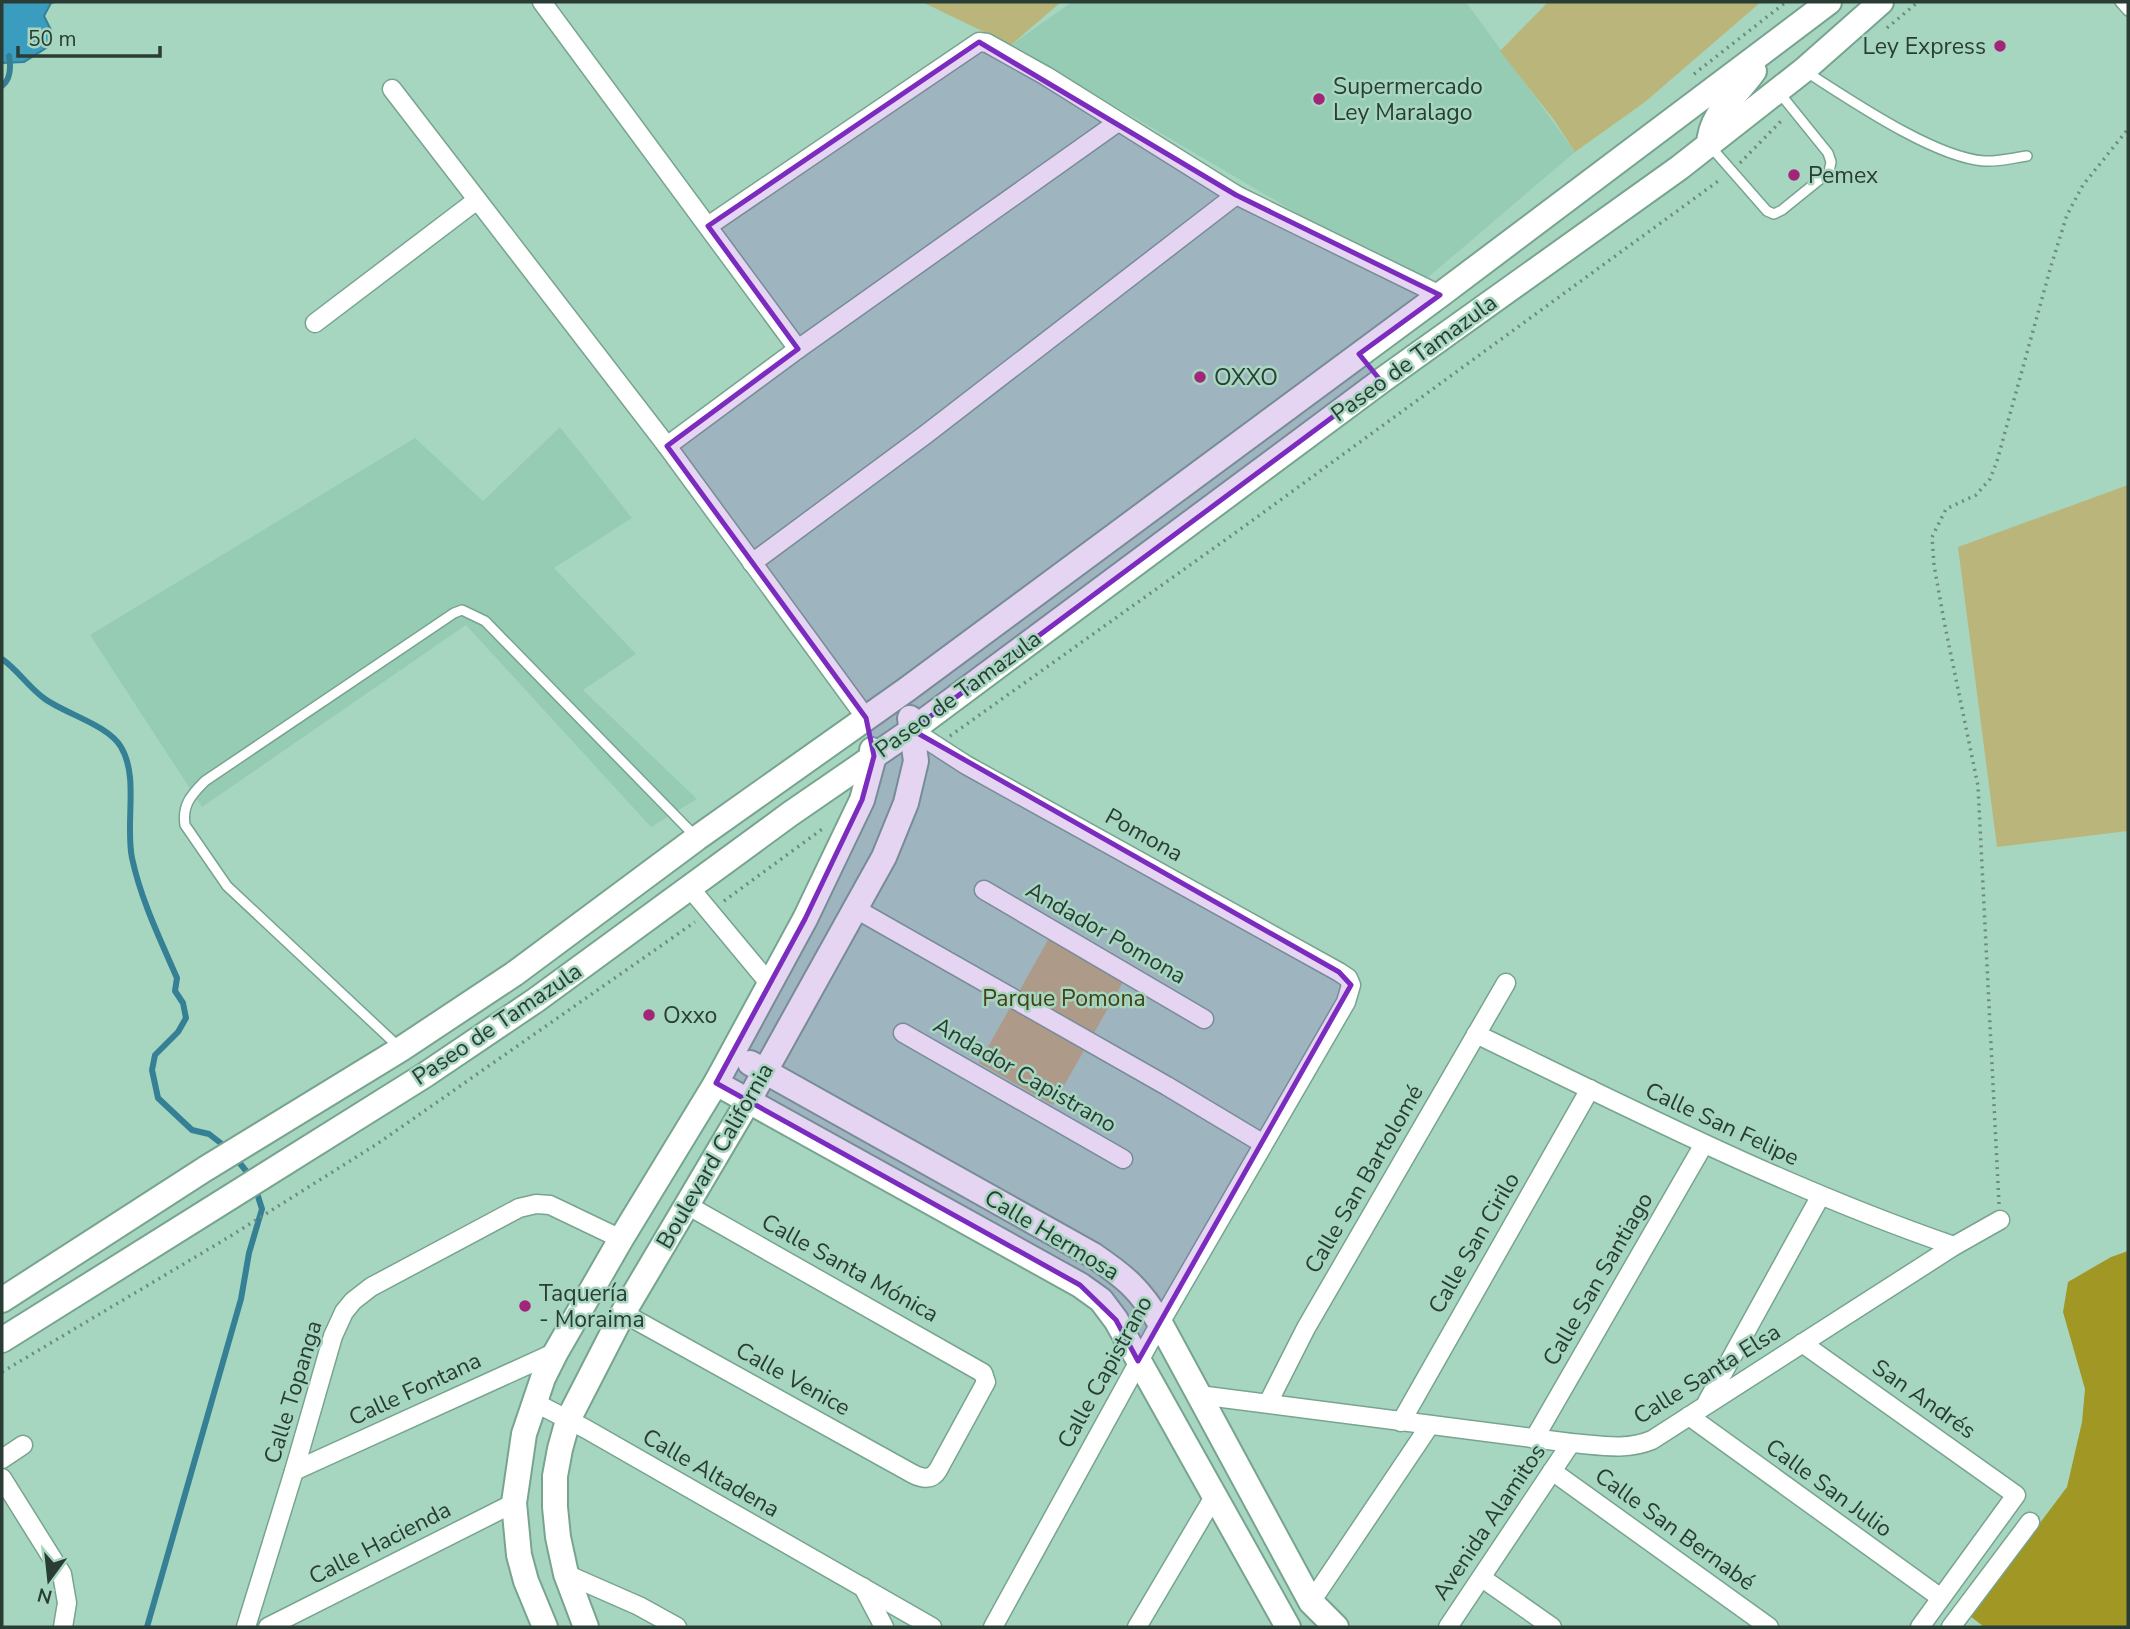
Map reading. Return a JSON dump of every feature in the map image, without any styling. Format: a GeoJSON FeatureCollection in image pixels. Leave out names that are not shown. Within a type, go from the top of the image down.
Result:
{"type":"FeatureCollection","features":[{"type":"Feature","properties":{"kind":"main road","name":"Paseo de Tamazula"},"geometry":{"type":"LineString","coordinates":[[2,1300],[205,1169],[401,1049],[514,974],[697,838],[906,690],[1440,295],[1829,2]]}},
{"type":"Feature","properties":{"kind":"main road","name":"Paseo de Tamazula"},"geometry":{"type":"LineString","coordinates":[[2,1340],[425,1074],[536,1000],[912,730],[1381,381],[1709,145],[1804,70],[1881,2]]}},
{"type":"Feature","properties":{"kind":"main road"},"geometry":{"type":"LineString","coordinates":[[1709,145],[1709,135],[1716,117],[1751,76],[1767,50]]}},
{"type":"Feature","properties":{"kind":"main road"},"geometry":{"type":"LineString","coordinates":[[1359,354],[1381,381]]}},
{"type":"Feature","properties":{"kind":"main road","name":"Boulevard California"},"geometry":{"type":"LineString","coordinates":[[586,1627],[566,1574],[555,1507],[557,1467],[568,1419],[623,1313],[748,1100],[884,857],[906,803],[916,761],[906,690]]}},
{"type":"Feature","properties":{"kind":"main road","name":"Boulevard California"},"geometry":{"type":"LineString","coordinates":[[543,1627],[519,1555],[514,1503],[524,1434],[534,1402],[556,1352],[716,1083],[805,919],[862,800],[874,756],[866,718]]}},
{"type":"Feature","properties":{"kind":"main road","name":"Calle Hermosa"},"geometry":{"type":"LineString","coordinates":[[731,1054],[1093,1255],[1123,1275],[1145,1298],[1160,1323],[1311,1602],[1336,1627]]}},
{"type":"Feature","properties":{"kind":"main road","name":"Calle Hermosa"},"geometry":{"type":"LineString","coordinates":[[716,1083],[1080,1285],[1101,1300],[1116,1320],[1288,1627]]}},
{"type":"Feature","properties":{"kind":"street"},"geometry":{"type":"LineString","coordinates":[[542,2],[798,349]]}},
{"type":"Feature","properties":{"kind":"street"},"geometry":{"type":"LineString","coordinates":[[708,226],[979,42],[987,43],[1046,76],[1236,195],[1440,295]]}},
{"type":"Feature","properties":{"kind":"street"},"geometry":{"type":"LineString","coordinates":[[392,89],[667,446],[866,718]]}},
{"type":"Feature","properties":{"kind":"street"},"geometry":{"type":"LineString","coordinates":[[667,446],[798,349],[1118,122]]}},
{"type":"Feature","properties":{"kind":"street"},"geometry":{"type":"LineString","coordinates":[[752,564],[925,435],[1236,195]]}},
{"type":"Feature","properties":{"kind":"street"},"geometry":{"type":"LineString","coordinates":[[314,323],[477,200]]}},
{"type":"Feature","properties":{"kind":"street","name":"Pomona"},"geometry":{"type":"LineString","coordinates":[[912,730],[966,765],[1339,972],[1348,978],[1351,985]]}},
{"type":"Feature","properties":{"kind":"street"},"geometry":{"type":"LineString","coordinates":[[690,888],[769,983]]}},
{"type":"Feature","properties":{"kind":"street","name":"Andador Pomona"},"geometry":{"type":"LineString","coordinates":[[984,890],[1204,1019]]}},
{"type":"Feature","properties":{"kind":"street"},"geometry":{"type":"LineString","coordinates":[[856,909],[1262,1143]]}},
{"type":"Feature","properties":{"kind":"street","name":"Calle San Bartolomé"},"geometry":{"type":"LineString","coordinates":[[1268,1403],[1306,1328],[1506,983]]}},
{"type":"Feature","properties":{"kind":"street","name":"Calle Capistrano"},"geometry":{"type":"LineString","coordinates":[[993,1627],[1160,1323],[1346,1002],[1351,985]]}},
{"type":"Feature","properties":{"kind":"street","name":"Andador Capistrano"},"geometry":{"type":"LineString","coordinates":[[903,1033],[1123,1159]]}},
{"type":"Feature","properties":{"kind":"street","name":"Calle San Felipe"},"geometry":{"type":"LineString","coordinates":[[1476,1034],[1820,1197],[1954,1246]]}},
{"type":"Feature","properties":{"kind":"street","name":"Calle San Cirilo"},"geometry":{"type":"LineString","coordinates":[[1401,1422],[1590,1089]]}},
{"type":"Feature","properties":{"kind":"street","name":"Calle San Santiago"},"geometry":{"type":"LineString","coordinates":[[1534,1439],[1704,1144]]}},
{"type":"Feature","properties":{"kind":"street"},"geometry":{"type":"LineString","coordinates":[[1706,1405],[1820,1197]]}},
{"type":"Feature","properties":{"kind":"street","name":"Calle Topanga"},"geometry":{"type":"LineString","coordinates":[[246,1627],[332,1336],[353,1301],[371,1287],[519,1208],[536,1204],[550,1205],[569,1212],[621,1239]]}},
{"type":"Feature","properties":{"kind":"street","name":"Calle Santa Mónica"},"geometry":{"type":"LineString","coordinates":[[687,1205],[979,1368],[986,1377],[985,1386],[938,1470]]}},
{"type":"Feature","properties":{"kind":"street","name":"Calle Santa Elsa"},"geometry":{"type":"LineString","coordinates":[[1199,1395],[1534,1439],[1627,1447],[1640,1445],[1652,1440],[1954,1246],[2000,1220]]}},
{"type":"Feature","properties":{"kind":"street","name":"Calle Venice"},"geometry":{"type":"LineString","coordinates":[[623,1313],[913,1474],[928,1478],[934,1476],[938,1470]]}},
{"type":"Feature","properties":{"kind":"street","name":"San Andrés"},"geometry":{"type":"LineString","coordinates":[[1802,1343],[2016,1495],[1941,1598]]}},
{"type":"Feature","properties":{"kind":"street","name":"Calle Fontana"},"geometry":{"type":"LineString","coordinates":[[294,1471],[556,1352]]}},
{"type":"Feature","properties":{"kind":"street","name":"Calle Altadena"},"geometry":{"type":"LineString","coordinates":[[534,1402],[932,1627]]}},
{"type":"Feature","properties":{"kind":"street","name":"Calle San Julio"},"geometry":{"type":"LineString","coordinates":[[1689,1416],[1941,1598]]}},
{"type":"Feature","properties":{"kind":"street"},"geometry":{"type":"LineString","coordinates":[[1311,1602],[1430,1425]]}},
{"type":"Feature","properties":{"kind":"street","name":"Avenida Alamitos"},"geometry":{"type":"LineString","coordinates":[[1448,1627],[1571,1443]]}},
{"type":"Feature","properties":{"kind":"street"},"geometry":{"type":"LineString","coordinates":[[2,1459],[23,1445]]}},
{"type":"Feature","properties":{"kind":"street","name":"Calle San Bernabé"},"geometry":{"type":"LineString","coordinates":[[1552,1471],[1769,1627]]}},
{"type":"Feature","properties":{"kind":"street"},"geometry":{"type":"LineString","coordinates":[[2,1478],[62,1574],[67,1603],[63,1627]]}},
{"type":"Feature","properties":{"kind":"street"},"geometry":{"type":"LineString","coordinates":[[1137,1627],[1215,1495]]}},
{"type":"Feature","properties":{"kind":"street","name":"Calle Hacienda"},"geometry":{"type":"LineString","coordinates":[[268,1627],[514,1503]]}},
{"type":"Feature","properties":{"kind":"street"},"geometry":{"type":"LineString","coordinates":[[1951,1627],[2030,1522]]}},
{"type":"Feature","properties":{"kind":"street"},"geometry":{"type":"LineString","coordinates":[[566,1574],[639,1606],[677,1627]]}},
{"type":"Feature","properties":{"kind":"street"},"geometry":{"type":"LineString","coordinates":[[1482,1578],[1552,1627]]}},
{"type":"Feature","properties":{"kind":"street"},"geometry":{"type":"LineString","coordinates":[[863,1587],[884,1627]]}},
{"type":"Feature","properties":{"kind":"street"},"geometry":{"type":"LineString","coordinates":[[1920,1627],[1941,1598]]}},
{"type":"Feature","properties":{"kind":"lane"},"geometry":{"type":"LineString","coordinates":[[2120,2],[2128,11]]}},
{"type":"Feature","properties":{"kind":"lane"},"geometry":{"type":"LineString","coordinates":[[1804,70],[1908,133],[1945,151],[1982,161],[2027,156]]}},
{"type":"Feature","properties":{"kind":"lane"},"geometry":{"type":"LineString","coordinates":[[1709,145],[1767,211],[1774,214],[1782,210],[1829,172],[1831,162],[1828,153],[1778,91]]}},
{"type":"Feature","properties":{"kind":"lane"},"geometry":{"type":"LineString","coordinates":[[401,1049],[227,886],[185,825],[183,814],[189,797],[205,781],[454,612],[462,610],[485,621],[697,838]]}},
{"type":"Feature","properties":{"kind":"path"},"geometry":{"type":"LineString","coordinates":[[1690,77],[1786,2]]}},
{"type":"Feature","properties":{"kind":"path"},"geometry":{"type":"LineString","coordinates":[[2000,1220],[1978,786],[1944,621],[1932,537],[1946,509],[1976,495],[1990,479],[2067,215],[2083,185],[2128,129]]}},
{"type":"Feature","properties":{"kind":"highlighted area"},"geometry":{"type":"Polygon","coordinates":[[[979,42],[1236,195],[1440,295],[1359,354],[1381,381],[912,730],[1339,972],[1351,985],[1138,1361],[1116,1320],[1080,1285],[716,1083],[805,919],[862,800],[874,756],[866,718],[667,446],[798,349],[708,226],[979,42]]]}},
{"type":"Feature","properties":{"kind":"shaded area","name":"Supermercado Ley Maralago"},"geometry":{"type":"Polygon","coordinates":[[[1072,2],[1466,2],[1575,152],[1419,285],[1011,45],[1072,2]]]}},
{"type":"Feature","properties":{"kind":"shaded area"},"geometry":{"type":"Polygon","coordinates":[[[560,427],[632,518],[554,568],[636,654],[583,690],[697,799],[651,827],[466,625],[202,807],[90,635],[415,438],[483,501],[560,427]]]}},
{"type":"Feature","properties":{"kind":"shaded area"},"geometry":{"type":"Polygon","coordinates":[[[2128,1251],[2128,1627],[1984,1627],[1970,1616],[2067,1487],[2082,1422],[2085,1389],[2063,1312],[2068,1282],[2111,1257],[2128,1251]]]}},
{"type":"Feature","properties":{"kind":"green space"},"geometry":{"type":"Polygon","coordinates":[[[922,2],[1061,2],[1011,45],[922,2]]]}},
{"type":"Feature","properties":{"kind":"green space"},"geometry":{"type":"Polygon","coordinates":[[[1548,2],[1761,2],[1645,102],[1575,152],[1554,120],[1500,51],[1548,2]]]}},
{"type":"Feature","properties":{"kind":"green space"},"geometry":{"type":"Polygon","coordinates":[[[2128,485],[2128,831],[1997,847],[1958,547],[2128,485]]]}},
{"type":"Feature","properties":{"kind":"green space","name":"Parque Pomona"},"geometry":{"type":"Polygon","coordinates":[[[1053,931],[1127,975],[1053,1105],[979,1063],[1053,931]]]}},
{"type":"Feature","properties":{"kind":"water"},"geometry":{"type":"Polygon","coordinates":[[[2,2],[55,2],[51,3],[44,16],[51,30],[51,45],[24,62],[2,63],[2,2]]]}},
{"type":"Feature","properties":{"kind":"waterway"},"geometry":{"type":"LineString","coordinates":[[2,86],[10,72],[9,56]]}},
{"type":"Feature","properties":{"kind":"waterway"},"geometry":{"type":"LineString","coordinates":[[2,659],[45,699],[107,732],[121,747],[131,786],[132,858],[146,904],[177,978],[175,991],[183,1003],[186,1018],[178,1032],[155,1055],[152,1070],[158,1098],[192,1130],[209,1134],[227,1148]]}},
{"type":"Feature","properties":{"kind":"waterway"},"geometry":{"type":"LineString","coordinates":[[234,1156],[251,1177]]}},
{"type":"Feature","properties":{"kind":"waterway"},"geometry":{"type":"LineString","coordinates":[[147,1627],[241,1299],[249,1253],[262,1209],[255,1187]]}},
{"type":"Feature","properties":{"kind":"place","name":"Ley Express"},"geometry":{"type":"Point","coordinates":[2000,46]}},
{"type":"Feature","properties":{"kind":"place","name":"Supermercado Ley Maralago"},"geometry":{"type":"Point","coordinates":[1319,99]}},
{"type":"Feature","properties":{"kind":"place","name":"Pemex"},"geometry":{"type":"Point","coordinates":[1794,175]}},
{"type":"Feature","properties":{"kind":"place","name":"OXXO"},"geometry":{"type":"Point","coordinates":[1200,377]}},
{"type":"Feature","properties":{"kind":"place","name":"Oxxo"},"geometry":{"type":"Point","coordinates":[649,1015]}},
{"type":"Feature","properties":{"kind":"place","name":"Taquería - Moraima"},"geometry":{"type":"Point","coordinates":[525,1306]}}]}
